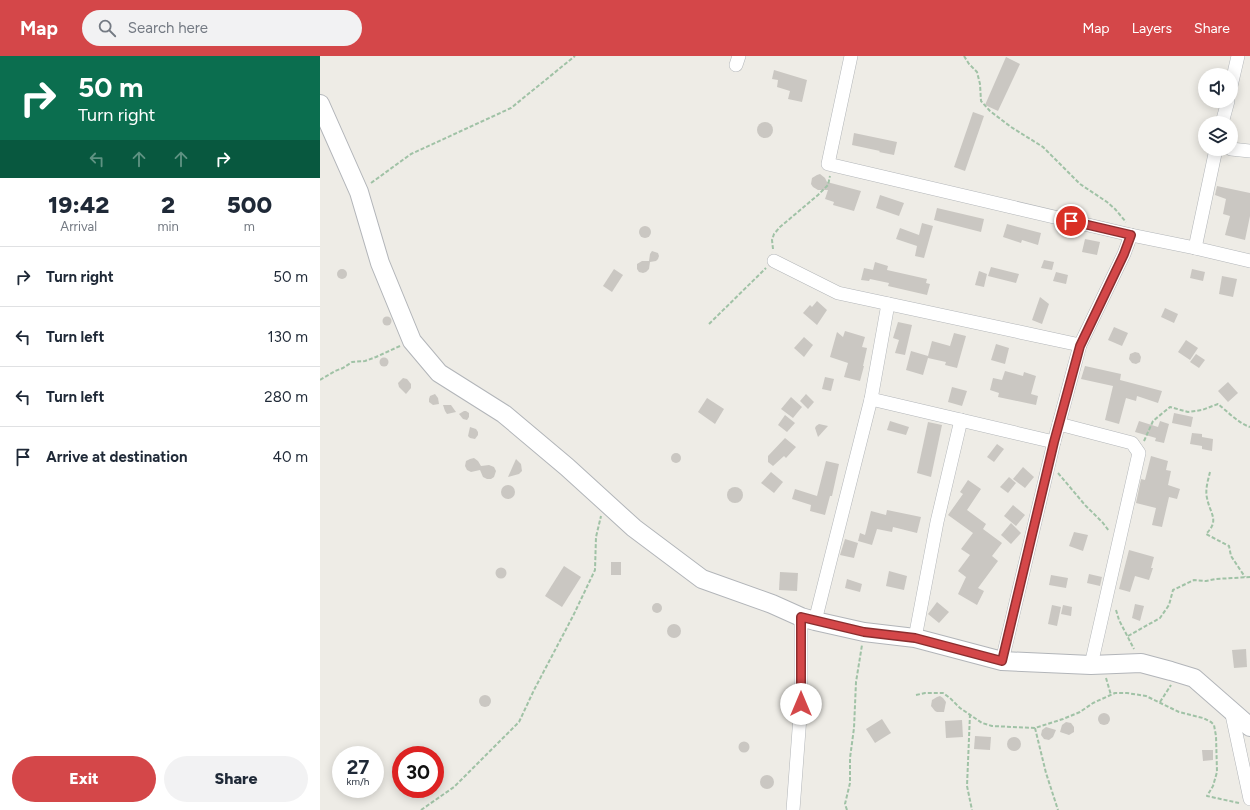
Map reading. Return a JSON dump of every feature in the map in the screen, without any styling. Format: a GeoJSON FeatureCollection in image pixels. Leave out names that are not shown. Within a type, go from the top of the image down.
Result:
{"type":"FeatureCollection","features":[{"type":"Feature","properties":{"kind":"main road"},"geometry":{"type":"LineString","coordinates":[[320,104],[359,192],[380,263],[412,341],[439,373],[504,414],[567,467],[634,528],[702,579],[772,604],[808,619],[864,632],[915,638],[1002,661],[1091,665],[1141,664],[1177,673],[1194,678],[1250,727]]}},
{"type":"Feature","properties":{"kind":"street"},"geometry":{"type":"LineString","coordinates":[[851,56],[828,164],[1131,235],[1250,261]]}},
{"type":"Feature","properties":{"kind":"street"},"geometry":{"type":"LineString","coordinates":[[1235,68],[1238,56]]}},
{"type":"Feature","properties":{"kind":"street"},"geometry":{"type":"LineString","coordinates":[[1238,150],[1250,151]]}},
{"type":"Feature","properties":{"kind":"street"},"geometry":{"type":"LineString","coordinates":[[1195,248],[1215,156]]}},
{"type":"Feature","properties":{"kind":"street"},"geometry":{"type":"LineString","coordinates":[[1002,661],[1054,442],[1080,346],[1124,254],[1131,235]]}},
{"type":"Feature","properties":{"kind":"street"},"geometry":{"type":"LineString","coordinates":[[774,261],[838,292],[1080,346]]}},
{"type":"Feature","properties":{"kind":"street"},"geometry":{"type":"LineString","coordinates":[[793,810],[808,619],[871,399],[888,304]]}},
{"type":"Feature","properties":{"kind":"street"},"geometry":{"type":"LineString","coordinates":[[871,399],[1054,442]]}},
{"type":"Feature","properties":{"kind":"street"},"geometry":{"type":"LineString","coordinates":[[915,638],[937,522],[962,420]]}},
{"type":"Feature","properties":{"kind":"street"},"geometry":{"type":"LineString","coordinates":[[1059,424],[1132,443],[1139,453],[1091,665]]}},
{"type":"Feature","properties":{"kind":"street"},"geometry":{"type":"LineString","coordinates":[[1231,710],[1246,801]]}},
{"type":"Feature","properties":{"kind":"path"},"geometry":{"type":"LineString","coordinates":[[359,192],[411,154],[511,108],[572,60],[575,56]]}},
{"type":"Feature","properties":{"kind":"path"},"geometry":{"type":"LineString","coordinates":[[964,56],[977,72],[980,84],[981,101],[990,111],[1011,127],[1043,147],[1080,184],[1116,209],[1128,225],[1131,235]]}},
{"type":"Feature","properties":{"kind":"path"},"geometry":{"type":"LineString","coordinates":[[709,324],[774,261],[772,240],[774,234],[828,185],[832,165]]}},
{"type":"Feature","properties":{"kind":"path"},"geometry":{"type":"LineString","coordinates":[[320,380],[352,362],[365,361],[412,341]]}},
{"type":"Feature","properties":{"kind":"path"},"geometry":{"type":"LineString","coordinates":[[1139,453],[1153,421],[1170,407],[1188,412],[1202,410],[1218,404],[1247,426],[1250,426]]}},
{"type":"Feature","properties":{"kind":"path"},"geometry":{"type":"LineString","coordinates":[[1210,472],[1206,498],[1214,519],[1212,528],[1206,534],[1229,546],[1231,556],[1245,577]]}},
{"type":"Feature","properties":{"kind":"path"},"geometry":{"type":"LineString","coordinates":[[421,810],[454,787],[519,722],[595,570],[596,536],[604,501]]}},
{"type":"Feature","properties":{"kind":"path"},"geometry":{"type":"LineString","coordinates":[[1128,636],[1160,618],[1169,605],[1173,590],[1194,580],[1250,577]]}},
{"type":"Feature","properties":{"kind":"path"},"geometry":{"type":"LineString","coordinates":[[847,810],[845,804],[850,783],[850,758],[854,728],[856,682],[864,632]]}},
{"type":"Feature","properties":{"kind":"path"},"geometry":{"type":"LineString","coordinates":[[1160,702],[1177,673]]}},
{"type":"Feature","properties":{"kind":"path"},"geometry":{"type":"LineString","coordinates":[[916,695],[925,693],[943,694],[982,723],[992,726],[1036,728],[1080,712],[1093,703],[1115,693],[1146,696],[1179,712],[1203,718],[1214,725],[1216,736],[1217,772],[1213,786],[1207,796],[1246,801]]}},
{"type":"Feature","properties":{"kind":"path"},"geometry":{"type":"LineString","coordinates":[[970,714],[968,786],[972,810]]}},
{"type":"Feature","properties":{"kind":"path"},"geometry":{"type":"LineString","coordinates":[[1036,728],[1046,773],[1058,810]]}},
{"type":"Feature","properties":{"kind":"building"},"geometry":{"type":"Polygon","coordinates":[[[1006,57],[1020,64],[998,111],[985,105],[1006,57]]]}},
{"type":"Feature","properties":{"kind":"building"},"geometry":{"type":"Polygon","coordinates":[[[774,70],[807,80],[802,102],[788,99],[790,91],[777,87],[778,80],[772,79],[774,70]]]}},
{"type":"Feature","properties":{"kind":"building"},"geometry":{"type":"Polygon","coordinates":[[[973,112],[984,116],[965,171],[954,167],[973,112]]]}},
{"type":"Feature","properties":{"kind":"building"},"geometry":{"type":"Polygon","coordinates":[[[765,122],[772,127],[773,130],[768,137],[765,138],[758,133],[757,130],[762,123],[765,122]]]}},
{"type":"Feature","properties":{"kind":"building"},"geometry":{"type":"Polygon","coordinates":[[[854,133],[897,142],[894,155],[852,145],[854,133]]]}},
{"type":"Feature","properties":{"kind":"building"},"geometry":{"type":"Polygon","coordinates":[[[820,174],[827,182],[861,191],[854,211],[833,205],[834,202],[825,199],[828,190],[818,190],[813,187],[811,184],[812,178],[820,174]]]}},
{"type":"Feature","properties":{"kind":"building"},"geometry":{"type":"Polygon","coordinates":[[[1217,186],[1250,193],[1250,216],[1245,240],[1225,235],[1230,216],[1223,214],[1226,199],[1215,195],[1217,186]]]}},
{"type":"Feature","properties":{"kind":"building"},"geometry":{"type":"Polygon","coordinates":[[[880,195],[904,203],[899,216],[876,208],[880,195]]]}},
{"type":"Feature","properties":{"kind":"building"},"geometry":{"type":"Polygon","coordinates":[[[937,208],[984,219],[981,232],[934,220],[937,208]]]}},
{"type":"Feature","properties":{"kind":"building"},"geometry":{"type":"Polygon","coordinates":[[[922,223],[933,226],[924,258],[915,256],[917,246],[896,239],[900,228],[919,235],[922,223]]]}},
{"type":"Feature","properties":{"kind":"building"},"geometry":{"type":"Polygon","coordinates":[[[1007,224],[1041,233],[1038,245],[1022,240],[1021,243],[1003,237],[1007,224]]]}},
{"type":"Feature","properties":{"kind":"building"},"geometry":{"type":"Polygon","coordinates":[[[643,226],[647,226],[651,232],[647,238],[643,238],[639,234],[639,230],[643,226]]]}},
{"type":"Feature","properties":{"kind":"building"},"geometry":{"type":"Polygon","coordinates":[[[1085,239],[1100,242],[1097,255],[1082,252],[1085,239]]]}},
{"type":"Feature","properties":{"kind":"building"},"geometry":{"type":"Polygon","coordinates":[[[652,251],[658,253],[658,259],[650,262],[649,269],[646,272],[639,272],[637,269],[637,264],[642,261],[649,261],[652,251]]]}},
{"type":"Feature","properties":{"kind":"building"},"geometry":{"type":"Polygon","coordinates":[[[1044,260],[1054,262],[1052,270],[1041,268],[1044,260]]]}},
{"type":"Feature","properties":{"kind":"building"},"geometry":{"type":"Polygon","coordinates":[[[875,262],[888,266],[887,270],[927,279],[926,283],[930,284],[927,295],[888,286],[889,283],[870,279],[869,281],[861,280],[864,268],[873,270],[875,262]]]}},
{"type":"Feature","properties":{"kind":"building"},"geometry":{"type":"Polygon","coordinates":[[[991,267],[1019,274],[1016,283],[988,276],[991,267]]]}},
{"type":"Feature","properties":{"kind":"building"},"geometry":{"type":"Polygon","coordinates":[[[340,269],[344,269],[346,270],[346,278],[340,279],[337,276],[337,272],[340,269]]]}},
{"type":"Feature","properties":{"kind":"building"},"geometry":{"type":"Polygon","coordinates":[[[614,269],[623,275],[612,292],[603,286],[614,269]]]}},
{"type":"Feature","properties":{"kind":"building"},"geometry":{"type":"Polygon","coordinates":[[[1192,269],[1205,272],[1203,281],[1190,278],[1192,269]]]}},
{"type":"Feature","properties":{"kind":"building"},"geometry":{"type":"Polygon","coordinates":[[[979,271],[987,274],[984,287],[975,285],[979,271]]]}},
{"type":"Feature","properties":{"kind":"building"},"geometry":{"type":"Polygon","coordinates":[[[1056,272],[1068,275],[1066,284],[1053,281],[1056,272]]]}},
{"type":"Feature","properties":{"kind":"building"},"geometry":{"type":"Polygon","coordinates":[[[1222,276],[1237,279],[1233,297],[1219,294],[1222,276]]]}},
{"type":"Feature","properties":{"kind":"building"},"geometry":{"type":"Polygon","coordinates":[[[1040,297],[1049,304],[1042,324],[1032,320],[1040,297]]]}},
{"type":"Feature","properties":{"kind":"building"},"geometry":{"type":"Polygon","coordinates":[[[817,301],[827,310],[817,325],[803,313],[810,305],[812,307],[817,301]]]}},
{"type":"Feature","properties":{"kind":"building"},"geometry":{"type":"Polygon","coordinates":[[[1165,308],[1178,314],[1174,323],[1161,317],[1165,308]]]}},
{"type":"Feature","properties":{"kind":"building"},"geometry":{"type":"Polygon","coordinates":[[[387,316],[392,321],[387,326],[382,321],[387,316]]]}},
{"type":"Feature","properties":{"kind":"building"},"geometry":{"type":"Polygon","coordinates":[[[898,322],[912,325],[905,355],[895,353],[899,340],[893,338],[898,322]]]}},
{"type":"Feature","properties":{"kind":"building"},"geometry":{"type":"Polygon","coordinates":[[[1114,327],[1128,333],[1122,346],[1108,340],[1114,327]]]}},
{"type":"Feature","properties":{"kind":"building"},"geometry":{"type":"Polygon","coordinates":[[[845,331],[865,337],[862,347],[867,348],[860,381],[844,377],[848,363],[830,357],[837,332],[843,337],[845,331]]]}},
{"type":"Feature","properties":{"kind":"building"},"geometry":{"type":"Polygon","coordinates":[[[954,333],[966,336],[957,368],[945,365],[946,362],[928,358],[923,375],[906,370],[911,351],[928,356],[932,341],[950,346],[954,333]]]}},
{"type":"Feature","properties":{"kind":"building"},"geometry":{"type":"Polygon","coordinates":[[[804,337],[813,345],[804,357],[794,348],[804,337]]]}},
{"type":"Feature","properties":{"kind":"building"},"geometry":{"type":"Polygon","coordinates":[[[1186,340],[1198,348],[1190,360],[1178,352],[1186,340]]]}},
{"type":"Feature","properties":{"kind":"building"},"geometry":{"type":"Polygon","coordinates":[[[996,344],[1009,348],[1005,364],[991,360],[996,344]]]}},
{"type":"Feature","properties":{"kind":"building"},"geometry":{"type":"Polygon","coordinates":[[[1135,352],[1139,353],[1141,357],[1140,362],[1136,364],[1132,363],[1129,359],[1130,354],[1135,352]]]}},
{"type":"Feature","properties":{"kind":"building"},"geometry":{"type":"Polygon","coordinates":[[[1196,354],[1205,360],[1199,368],[1190,362],[1196,354]]]}},
{"type":"Feature","properties":{"kind":"building"},"geometry":{"type":"Polygon","coordinates":[[[384,357],[389,362],[384,367],[379,362],[384,357]]]}},
{"type":"Feature","properties":{"kind":"building"},"geometry":{"type":"Polygon","coordinates":[[[1085,366],[1121,374],[1120,380],[1162,391],[1158,403],[1137,396],[1136,401],[1126,398],[1119,424],[1105,420],[1113,386],[1081,379],[1085,366]]]}},
{"type":"Feature","properties":{"kind":"building"},"geometry":{"type":"Polygon","coordinates":[[[1005,371],[1023,376],[1024,372],[1036,376],[1031,394],[1038,396],[1036,405],[998,397],[999,393],[990,390],[993,378],[1002,380],[1005,371]]]}},
{"type":"Feature","properties":{"kind":"building"},"geometry":{"type":"Polygon","coordinates":[[[825,377],[834,379],[831,391],[822,389],[825,377]]]}},
{"type":"Feature","properties":{"kind":"building"},"geometry":{"type":"Polygon","coordinates":[[[403,378],[407,379],[411,384],[411,388],[406,394],[399,387],[398,383],[403,378]]]}},
{"type":"Feature","properties":{"kind":"building"},"geometry":{"type":"Polygon","coordinates":[[[1228,382],[1238,393],[1228,402],[1218,391],[1228,382]]]}},
{"type":"Feature","properties":{"kind":"building"},"geometry":{"type":"Polygon","coordinates":[[[952,387],[967,391],[962,406],[948,402],[952,387]]]}},
{"type":"Feature","properties":{"kind":"building"},"geometry":{"type":"Polygon","coordinates":[[[435,394],[438,398],[439,404],[433,405],[429,402],[429,399],[430,396],[435,394]]]}},
{"type":"Feature","properties":{"kind":"building"},"geometry":{"type":"Polygon","coordinates":[[[806,394],[814,402],[808,409],[800,401],[806,394]]]}},
{"type":"Feature","properties":{"kind":"building"},"geometry":{"type":"Polygon","coordinates":[[[791,397],[802,407],[793,418],[781,409],[791,397]]]}},
{"type":"Feature","properties":{"kind":"building"},"geometry":{"type":"Polygon","coordinates":[[[707,398],[724,409],[715,424],[698,412],[707,398]]]}},
{"type":"Feature","properties":{"kind":"building"},"geometry":{"type":"Polygon","coordinates":[[[443,405],[451,405],[456,412],[447,414],[443,405]]]}},
{"type":"Feature","properties":{"kind":"building"},"geometry":{"type":"Polygon","coordinates":[[[464,411],[469,413],[467,420],[463,419],[459,414],[464,411]]]}},
{"type":"Feature","properties":{"kind":"building"},"geometry":{"type":"Polygon","coordinates":[[[1174,413],[1193,417],[1191,427],[1172,423],[1174,413]]]}},
{"type":"Feature","properties":{"kind":"building"},"geometry":{"type":"Polygon","coordinates":[[[785,415],[795,423],[787,432],[778,425],[785,415]]]}},
{"type":"Feature","properties":{"kind":"building"},"geometry":{"type":"Polygon","coordinates":[[[890,421],[909,427],[906,435],[887,430],[890,421]]]}},
{"type":"Feature","properties":{"kind":"building"},"geometry":{"type":"Polygon","coordinates":[[[1139,421],[1158,427],[1160,421],[1169,424],[1164,443],[1155,441],[1156,438],[1135,432],[1139,421]]]}},
{"type":"Feature","properties":{"kind":"building"},"geometry":{"type":"Polygon","coordinates":[[[928,422],[942,425],[931,477],[917,473],[928,422]]]}},
{"type":"Feature","properties":{"kind":"building"},"geometry":{"type":"Polygon","coordinates":[[[819,424],[828,426],[818,437],[815,428],[819,424]]]}},
{"type":"Feature","properties":{"kind":"building"},"geometry":{"type":"Polygon","coordinates":[[[470,427],[476,429],[478,432],[475,439],[468,436],[470,427]]]}},
{"type":"Feature","properties":{"kind":"building"},"geometry":{"type":"Polygon","coordinates":[[[1192,433],[1202,434],[1202,437],[1213,439],[1212,451],[1202,449],[1202,446],[1190,444],[1192,433]]]}},
{"type":"Feature","properties":{"kind":"building"},"geometry":{"type":"Polygon","coordinates":[[[785,438],[796,447],[786,458],[784,456],[773,466],[768,462],[768,456],[785,438]]]}},
{"type":"Feature","properties":{"kind":"building"},"geometry":{"type":"Polygon","coordinates":[[[997,444],[1004,449],[994,462],[987,457],[997,444]]]}},
{"type":"Feature","properties":{"kind":"building"},"geometry":{"type":"Polygon","coordinates":[[[676,453],[681,458],[676,463],[671,458],[676,453]]]}},
{"type":"Feature","properties":{"kind":"building"},"geometry":{"type":"Polygon","coordinates":[[[1151,456],[1168,461],[1166,470],[1171,471],[1168,485],[1180,489],[1177,499],[1169,497],[1162,527],[1152,525],[1156,508],[1136,503],[1141,479],[1145,480],[1151,456]]]}},
{"type":"Feature","properties":{"kind":"building"},"geometry":{"type":"Polygon","coordinates":[[[474,458],[481,466],[489,465],[494,467],[496,471],[494,477],[487,479],[483,477],[480,470],[471,472],[467,470],[465,466],[466,461],[474,458]]]}},
{"type":"Feature","properties":{"kind":"building"},"geometry":{"type":"Polygon","coordinates":[[[516,459],[521,464],[522,471],[519,474],[508,477],[516,459]]]}},
{"type":"Feature","properties":{"kind":"building"},"geometry":{"type":"Polygon","coordinates":[[[826,461],[839,464],[832,496],[830,496],[825,515],[810,511],[811,505],[792,499],[795,489],[817,496],[826,461]]]}},
{"type":"Feature","properties":{"kind":"building"},"geometry":{"type":"Polygon","coordinates":[[[1023,467],[1034,477],[1025,488],[1013,479],[1023,467]]]}},
{"type":"Feature","properties":{"kind":"building"},"geometry":{"type":"Polygon","coordinates":[[[771,472],[783,482],[774,493],[761,483],[771,472]]]}},
{"type":"Feature","properties":{"kind":"building"},"geometry":{"type":"Polygon","coordinates":[[[1009,477],[1016,483],[1008,493],[1000,487],[1009,477]]]}},
{"type":"Feature","properties":{"kind":"building"},"geometry":{"type":"Polygon","coordinates":[[[968,480],[981,489],[967,510],[986,524],[983,529],[1002,543],[992,556],[998,561],[978,588],[984,591],[977,605],[958,594],[966,577],[958,571],[970,555],[961,549],[973,533],[948,515],[963,494],[960,492],[968,480]]]}},
{"type":"Feature","properties":{"kind":"building"},"geometry":{"type":"Polygon","coordinates":[[[508,485],[513,487],[515,492],[513,497],[508,499],[503,497],[501,492],[503,487],[508,485]]]}},
{"type":"Feature","properties":{"kind":"building"},"geometry":{"type":"Polygon","coordinates":[[[735,487],[742,492],[743,495],[738,502],[735,503],[728,498],[727,495],[732,488],[735,487]]]}},
{"type":"Feature","properties":{"kind":"building"},"geometry":{"type":"Polygon","coordinates":[[[1013,505],[1025,515],[1016,526],[1004,516],[1013,505]]]}},
{"type":"Feature","properties":{"kind":"building"},"geometry":{"type":"Polygon","coordinates":[[[887,510],[921,517],[917,533],[893,527],[892,532],[877,529],[872,545],[858,541],[860,533],[865,535],[871,511],[886,515],[887,510]]]}},
{"type":"Feature","properties":{"kind":"building"},"geometry":{"type":"Polygon","coordinates":[[[1011,523],[1021,533],[1011,544],[1001,535],[1011,523]]]}},
{"type":"Feature","properties":{"kind":"building"},"geometry":{"type":"Polygon","coordinates":[[[1074,532],[1088,535],[1083,551],[1069,546],[1074,532]]]}},
{"type":"Feature","properties":{"kind":"building"},"geometry":{"type":"Polygon","coordinates":[[[845,539],[858,543],[854,558],[840,555],[845,539]]]}},
{"type":"Feature","properties":{"kind":"building"},"geometry":{"type":"Polygon","coordinates":[[[1129,550],[1154,557],[1151,568],[1153,568],[1149,580],[1135,576],[1130,592],[1119,589],[1129,550]]]}},
{"type":"Feature","properties":{"kind":"building"},"geometry":{"type":"Polygon","coordinates":[[[611,562],[621,562],[621,575],[611,575],[611,562]]]}},
{"type":"Feature","properties":{"kind":"building"},"geometry":{"type":"Polygon","coordinates":[[[564,566],[581,577],[562,607],[545,596],[564,566]]]}},
{"type":"Feature","properties":{"kind":"building"},"geometry":{"type":"Polygon","coordinates":[[[501,567],[505,569],[507,573],[505,577],[501,579],[497,577],[495,573],[497,569],[501,567]]]}},
{"type":"Feature","properties":{"kind":"building"},"geometry":{"type":"Polygon","coordinates":[[[889,571],[907,576],[904,590],[886,586],[889,571]]]}},
{"type":"Feature","properties":{"kind":"building"},"geometry":{"type":"Polygon","coordinates":[[[780,572],[798,573],[797,591],[779,590],[780,572]]]}},
{"type":"Feature","properties":{"kind":"building"},"geometry":{"type":"Polygon","coordinates":[[[1089,574],[1102,577],[1100,586],[1087,583],[1089,574]]]}},
{"type":"Feature","properties":{"kind":"building"},"geometry":{"type":"Polygon","coordinates":[[[1051,575],[1068,578],[1066,588],[1049,585],[1051,575]]]}},
{"type":"Feature","properties":{"kind":"building"},"geometry":{"type":"Polygon","coordinates":[[[847,579],[862,584],[860,592],[845,588],[847,579]]]}},
{"type":"Feature","properties":{"kind":"building"},"geometry":{"type":"Polygon","coordinates":[[[937,602],[949,612],[939,623],[928,614],[937,602]]]}},
{"type":"Feature","properties":{"kind":"building"},"geometry":{"type":"Polygon","coordinates":[[[657,603],[662,608],[657,613],[652,608],[657,603]]]}},
{"type":"Feature","properties":{"kind":"building"},"geometry":{"type":"Polygon","coordinates":[[[1135,604],[1144,606],[1140,621],[1132,618],[1135,604]]]}},
{"type":"Feature","properties":{"kind":"building"},"geometry":{"type":"Polygon","coordinates":[[[1052,605],[1061,607],[1057,626],[1048,624],[1052,605]]]}},
{"type":"Feature","properties":{"kind":"building"},"geometry":{"type":"Polygon","coordinates":[[[1063,605],[1072,607],[1071,616],[1061,614],[1063,605]]]}},
{"type":"Feature","properties":{"kind":"building"},"geometry":{"type":"Polygon","coordinates":[[[671,624],[677,624],[681,628],[681,634],[677,638],[671,638],[667,634],[667,628],[671,624]]]}},
{"type":"Feature","properties":{"kind":"building"},"geometry":{"type":"Polygon","coordinates":[[[1246,649],[1247,667],[1234,668],[1232,650],[1246,649]]]}},
{"type":"Feature","properties":{"kind":"building"},"geometry":{"type":"Polygon","coordinates":[[[485,695],[489,697],[491,701],[489,705],[485,707],[481,705],[479,701],[481,697],[485,695]]]}},
{"type":"Feature","properties":{"kind":"building"},"geometry":{"type":"Polygon","coordinates":[[[940,696],[946,702],[944,712],[937,712],[931,706],[932,700],[940,696]]]}},
{"type":"Feature","properties":{"kind":"building"},"geometry":{"type":"Polygon","coordinates":[[[1106,713],[1109,714],[1109,724],[1102,725],[1099,724],[1098,717],[1099,714],[1106,713]]]}},
{"type":"Feature","properties":{"kind":"building"},"geometry":{"type":"Polygon","coordinates":[[[882,719],[891,733],[875,743],[866,729],[882,719]]]}},
{"type":"Feature","properties":{"kind":"building"},"geometry":{"type":"Polygon","coordinates":[[[962,720],[963,737],[946,738],[945,721],[962,720]]]}},
{"type":"Feature","properties":{"kind":"building"},"geometry":{"type":"Polygon","coordinates":[[[1066,722],[1071,723],[1074,727],[1074,732],[1069,735],[1060,732],[1062,725],[1066,722]]]}},
{"type":"Feature","properties":{"kind":"building"},"geometry":{"type":"Polygon","coordinates":[[[1046,727],[1056,730],[1053,737],[1049,740],[1044,739],[1041,735],[1042,730],[1046,727]]]}},
{"type":"Feature","properties":{"kind":"building"},"geometry":{"type":"Polygon","coordinates":[[[975,736],[991,737],[990,750],[974,749],[975,736]]]}},
{"type":"Feature","properties":{"kind":"building"},"geometry":{"type":"Polygon","coordinates":[[[1011,737],[1017,737],[1021,741],[1021,747],[1017,751],[1011,751],[1007,747],[1007,741],[1011,737]]]}},
{"type":"Feature","properties":{"kind":"building"},"geometry":{"type":"Polygon","coordinates":[[[744,741],[748,743],[750,747],[748,751],[744,753],[740,751],[738,747],[740,743],[744,741]]]}},
{"type":"Feature","properties":{"kind":"building"},"geometry":{"type":"Polygon","coordinates":[[[1202,750],[1213,750],[1213,760],[1203,761],[1202,750]]]}},
{"type":"Feature","properties":{"kind":"building"},"geometry":{"type":"Polygon","coordinates":[[[764,775],[770,775],[774,779],[774,785],[770,789],[764,789],[760,785],[760,779],[764,775]]]}},
{"type":"Feature","properties":{"kind":"route"},"geometry":{"type":"LineString","coordinates":[[801,704],[801,617],[864,632],[915,638],[1002,661],[1054,442],[1080,346],[1124,254],[1131,235],[1071,221]]}}]}
